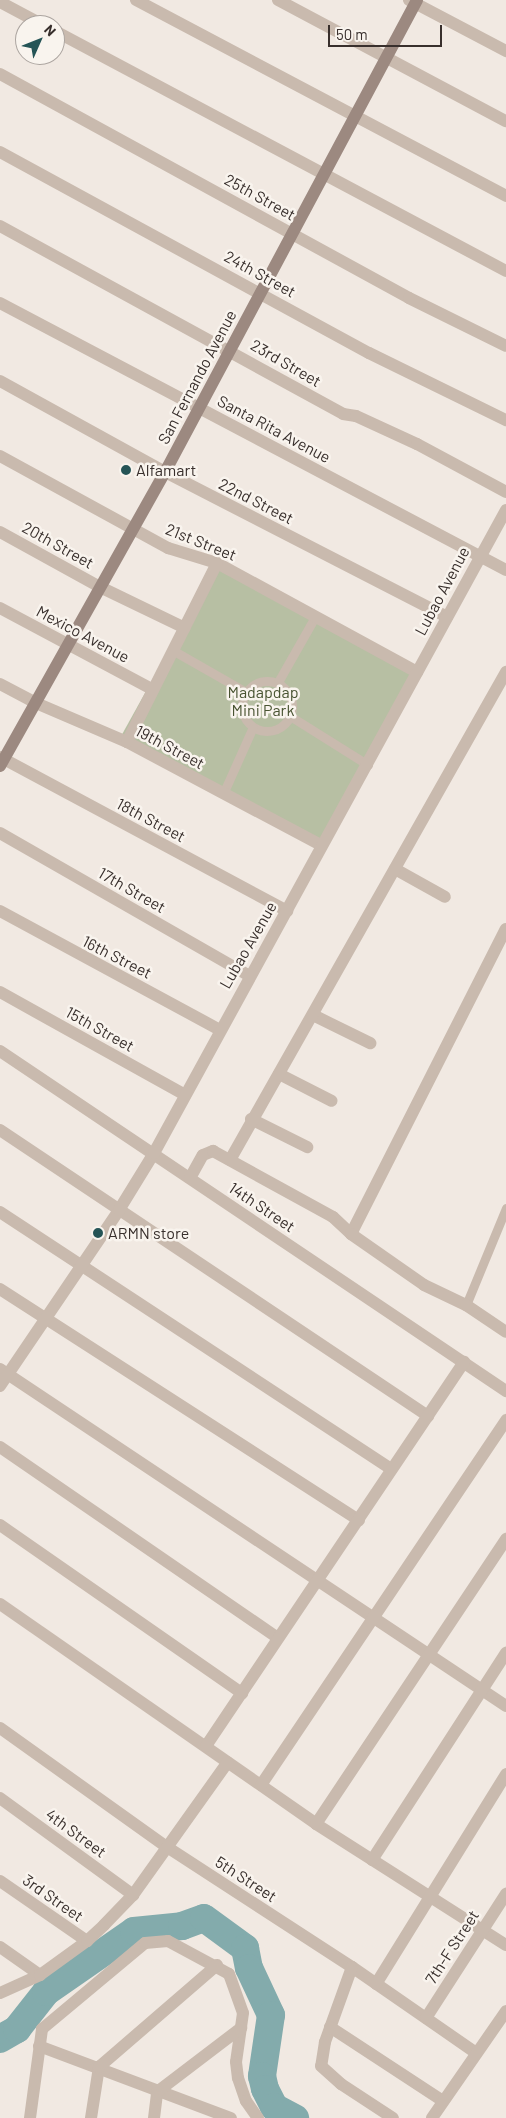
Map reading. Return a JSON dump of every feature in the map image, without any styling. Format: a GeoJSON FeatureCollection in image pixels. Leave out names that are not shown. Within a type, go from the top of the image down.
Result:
{"type":"FeatureCollection","features":[{"type":"Feature","properties":{"kind":"main road","name":"San Fernando Avenue"},"geometry":{"type":"LineString","coordinates":[[1,761],[36,703],[131,528],[165,472],[197,408],[294,234],[388,58],[413,1]]}},
{"type":"Feature","properties":{"kind":"street"},"geometry":{"type":"LineString","coordinates":[[136,0],[506,196]]}},
{"type":"Feature","properties":{"kind":"street"},"geometry":{"type":"LineString","coordinates":[[278,0],[506,121]]}},
{"type":"Feature","properties":{"kind":"street"},"geometry":{"type":"LineString","coordinates":[[413,1],[506,50]]}},
{"type":"Feature","properties":{"kind":"street"},"geometry":{"type":"LineString","coordinates":[[0,2],[24,15]]}},
{"type":"Feature","properties":{"kind":"street"},"geometry":{"type":"LineString","coordinates":[[65,37],[506,271]]}},
{"type":"Feature","properties":{"kind":"street","name":"25th Street"},"geometry":{"type":"LineString","coordinates":[[0,74],[409,298],[506,346]]}},
{"type":"Feature","properties":{"kind":"street","name":"24th Street"},"geometry":{"type":"LineString","coordinates":[[0,152],[369,353],[506,420]]}},
{"type":"Feature","properties":{"kind":"street","name":"23rd Street"},"geometry":{"type":"LineString","coordinates":[[0,226],[229,349],[343,414],[356,416],[417,444],[506,492]]}},
{"type":"Feature","properties":{"kind":"street","name":"Santa Rita Avenue"},"geometry":{"type":"LineString","coordinates":[[0,302],[506,570]]}},
{"type":"Feature","properties":{"kind":"street","name":"22nd Street"},"geometry":{"type":"LineString","coordinates":[[0,381],[165,472],[447,617]]}},
{"type":"Feature","properties":{"kind":"street","name":"21st Street"},"geometry":{"type":"LineString","coordinates":[[0,456],[168,548],[217,564],[417,672]]}},
{"type":"Feature","properties":{"kind":"street","name":"Lubao Avenue"},"geometry":{"type":"LineString","coordinates":[[0,1386],[4,1372],[82,1266],[154,1153],[248,975],[287,911],[321,845],[368,766],[479,555],[506,510]]}},
{"type":"Feature","properties":{"kind":"street","name":"20th Street"},"geometry":{"type":"LineString","coordinates":[[0,532],[100,588],[185,628]]}},
{"type":"Feature","properties":{"kind":"street"},"geometry":{"type":"LineString","coordinates":[[127,742],[152,689],[174,651],[217,564]]}},
{"type":"Feature","properties":{"kind":"street","name":"Mexico Avenue"},"geometry":{"type":"LineString","coordinates":[[0,608],[152,689]]}},
{"type":"Feature","properties":{"kind":"street"},"geometry":{"type":"LineString","coordinates":[[230,1160],[506,672]]}},
{"type":"Feature","properties":{"kind":"street","name":"19th Street"},"geometry":{"type":"LineString","coordinates":[[0,684],[36,703],[127,742],[321,845]]}},
{"type":"Feature","properties":{"kind":"street","name":"18th Street"},"geometry":{"type":"LineString","coordinates":[[1,761],[287,911]]}},
{"type":"Feature","properties":{"kind":"street","name":"17th Street"},"geometry":{"type":"LineString","coordinates":[[0,834],[248,975]]}},
{"type":"Feature","properties":{"kind":"street"},"geometry":{"type":"LineString","coordinates":[[395,869],[445,897]]}},
{"type":"Feature","properties":{"kind":"street","name":"16th Street"},"geometry":{"type":"LineString","coordinates":[[0,911],[220,1030]]}},
{"type":"Feature","properties":{"kind":"street"},"geometry":{"type":"LineString","coordinates":[[351,1234],[506,929]]}},
{"type":"Feature","properties":{"kind":"street","name":"15th Street"},"geometry":{"type":"LineString","coordinates":[[0,992],[185,1095]]}},
{"type":"Feature","properties":{"kind":"street"},"geometry":{"type":"LineString","coordinates":[[312,1015],[370,1042]]}},
{"type":"Feature","properties":{"kind":"street","name":"14th Street"},"geometry":{"type":"LineString","coordinates":[[0,1051],[506,1391]]}},
{"type":"Feature","properties":{"kind":"street"},"geometry":{"type":"LineString","coordinates":[[279,1074],[332,1101]]}},
{"type":"Feature","properties":{"kind":"street"},"geometry":{"type":"LineString","coordinates":[[251,1120],[307,1147]]}},
{"type":"Feature","properties":{"kind":"street"},"geometry":{"type":"LineString","coordinates":[[0,1130],[428,1416]]}},
{"type":"Feature","properties":{"kind":"street"},"geometry":{"type":"LineString","coordinates":[[190,1178],[207,1152],[230,1160],[333,1217],[351,1234],[424,1285],[466,1305],[506,1332]]}},
{"type":"Feature","properties":{"kind":"street"},"geometry":{"type":"LineString","coordinates":[[0,1212],[391,1469]]}},
{"type":"Feature","properties":{"kind":"street"},"geometry":{"type":"LineString","coordinates":[[0,1289],[358,1520]]}},
{"type":"Feature","properties":{"kind":"street"},"geometry":{"type":"LineString","coordinates":[[206,1746],[464,1362]]}},
{"type":"Feature","properties":{"kind":"street"},"geometry":{"type":"LineString","coordinates":[[4,1372],[317,1582],[429,1654],[480,1691],[506,1706]]}},
{"type":"Feature","properties":{"kind":"street"},"geometry":{"type":"LineString","coordinates":[[261,1784],[506,1420]]}},
{"type":"Feature","properties":{"kind":"street"},"geometry":{"type":"LineString","coordinates":[[0,1447],[278,1638]]}},
{"type":"Feature","properties":{"kind":"street"},"geometry":{"type":"LineString","coordinates":[[0,1525],[242,1693]]}},
{"type":"Feature","properties":{"kind":"street"},"geometry":{"type":"LineString","coordinates":[[316,1824],[506,1539]]}},
{"type":"Feature","properties":{"kind":"street"},"geometry":{"type":"LineString","coordinates":[[0,1604],[316,1824],[506,1945]]}},
{"type":"Feature","properties":{"kind":"street"},"geometry":{"type":"LineString","coordinates":[[372,1860],[506,1653]]}},
{"type":"Feature","properties":{"kind":"street","name":"5th Street"},"geometry":{"type":"LineString","coordinates":[[0,1728],[167,1847],[352,1968],[476,2053]]}},
{"type":"Feature","properties":{"kind":"street"},"geometry":{"type":"LineString","coordinates":[[0,1993],[40,1975],[87,1941],[132,1894],[228,1762]]}},
{"type":"Feature","properties":{"kind":"street"},"geometry":{"type":"LineString","coordinates":[[376,1984],[506,1774]]}},
{"type":"Feature","properties":{"kind":"street","name":"4th Street"},"geometry":{"type":"LineString","coordinates":[[0,1798],[132,1894]]}},
{"type":"Feature","properties":{"kind":"street","name":"3rd Street"},"geometry":{"type":"LineString","coordinates":[[0,1881],[87,1941]]}},
{"type":"Feature","properties":{"kind":"street","name":"7th-F Street"},"geometry":{"type":"LineString","coordinates":[[426,2018],[506,1894]]}},
{"type":"Feature","properties":{"kind":"street"},"geometry":{"type":"LineString","coordinates":[[30,2118],[42,2029],[145,1943],[168,1942],[217,1965],[229,1974],[243,2013],[236,2062],[238,2078],[246,2101],[258,2118]]}},
{"type":"Feature","properties":{"kind":"street"},"geometry":{"type":"LineString","coordinates":[[0,1947],[40,1975]]}},
{"type":"Feature","properties":{"kind":"street"},"geometry":{"type":"LineString","coordinates":[[91,2118],[99,2070],[217,1965]]}},
{"type":"Feature","properties":{"kind":"street"},"geometry":{"type":"LineString","coordinates":[[352,1968],[330,2027],[322,2068],[393,2118]]}},
{"type":"Feature","properties":{"kind":"street"},"geometry":{"type":"LineString","coordinates":[[432,2118],[506,2011]]}},
{"type":"Feature","properties":{"kind":"street"},"geometry":{"type":"LineString","coordinates":[[330,2027],[443,2101]]}},
{"type":"Feature","properties":{"kind":"street"},"geometry":{"type":"LineString","coordinates":[[154,2118],[157,2092],[241,2028]]}},
{"type":"Feature","properties":{"kind":"street"},"geometry":{"type":"LineString","coordinates":[[39,2046],[214,2115],[231,2118]]}},
{"type":"Feature","properties":{"kind":"lane"},"geometry":{"type":"LineString","coordinates":[[278,682],[315,617]]}},
{"type":"Feature","properties":{"kind":"lane"},"geometry":{"type":"LineString","coordinates":[[174,651],[246,692]]}},
{"type":"Feature","properties":{"kind":"lane"},"geometry":{"type":"LineString","coordinates":[[263,680],[278,682],[287,689],[292,701],[290,716],[275,730],[254,728],[244,718],[242,704],[246,692],[263,680]]}},
{"type":"Feature","properties":{"kind":"lane"},"geometry":{"type":"LineString","coordinates":[[290,716],[368,766]]}},
{"type":"Feature","properties":{"kind":"lane"},"geometry":{"type":"LineString","coordinates":[[223,794],[254,728]]}},
{"type":"Feature","properties":{"kind":"lane"},"geometry":{"type":"LineString","coordinates":[[466,1305],[506,1208]]}},
{"type":"Feature","properties":{"kind":"green space","name":"Madapdap Mini Park"},"geometry":{"type":"Polygon","coordinates":[[[217,563],[416,674],[319,848],[120,738],[217,563]]]}},
{"type":"Feature","properties":{"kind":"waterway"},"geometry":{"type":"LineString","coordinates":[[0,2039],[17,2029],[46,1992],[134,1931],[182,1926],[204,1918],[245,1948],[249,1968],[271,2015],[262,2076],[265,2089],[274,2107],[295,2118]]}},
{"type":"Feature","properties":{"kind":"place","name":"Alfamart"},"geometry":{"type":"Point","coordinates":[126,470]}},
{"type":"Feature","properties":{"kind":"place","name":"ARMN store"},"geometry":{"type":"Point","coordinates":[98,1233]}}]}
